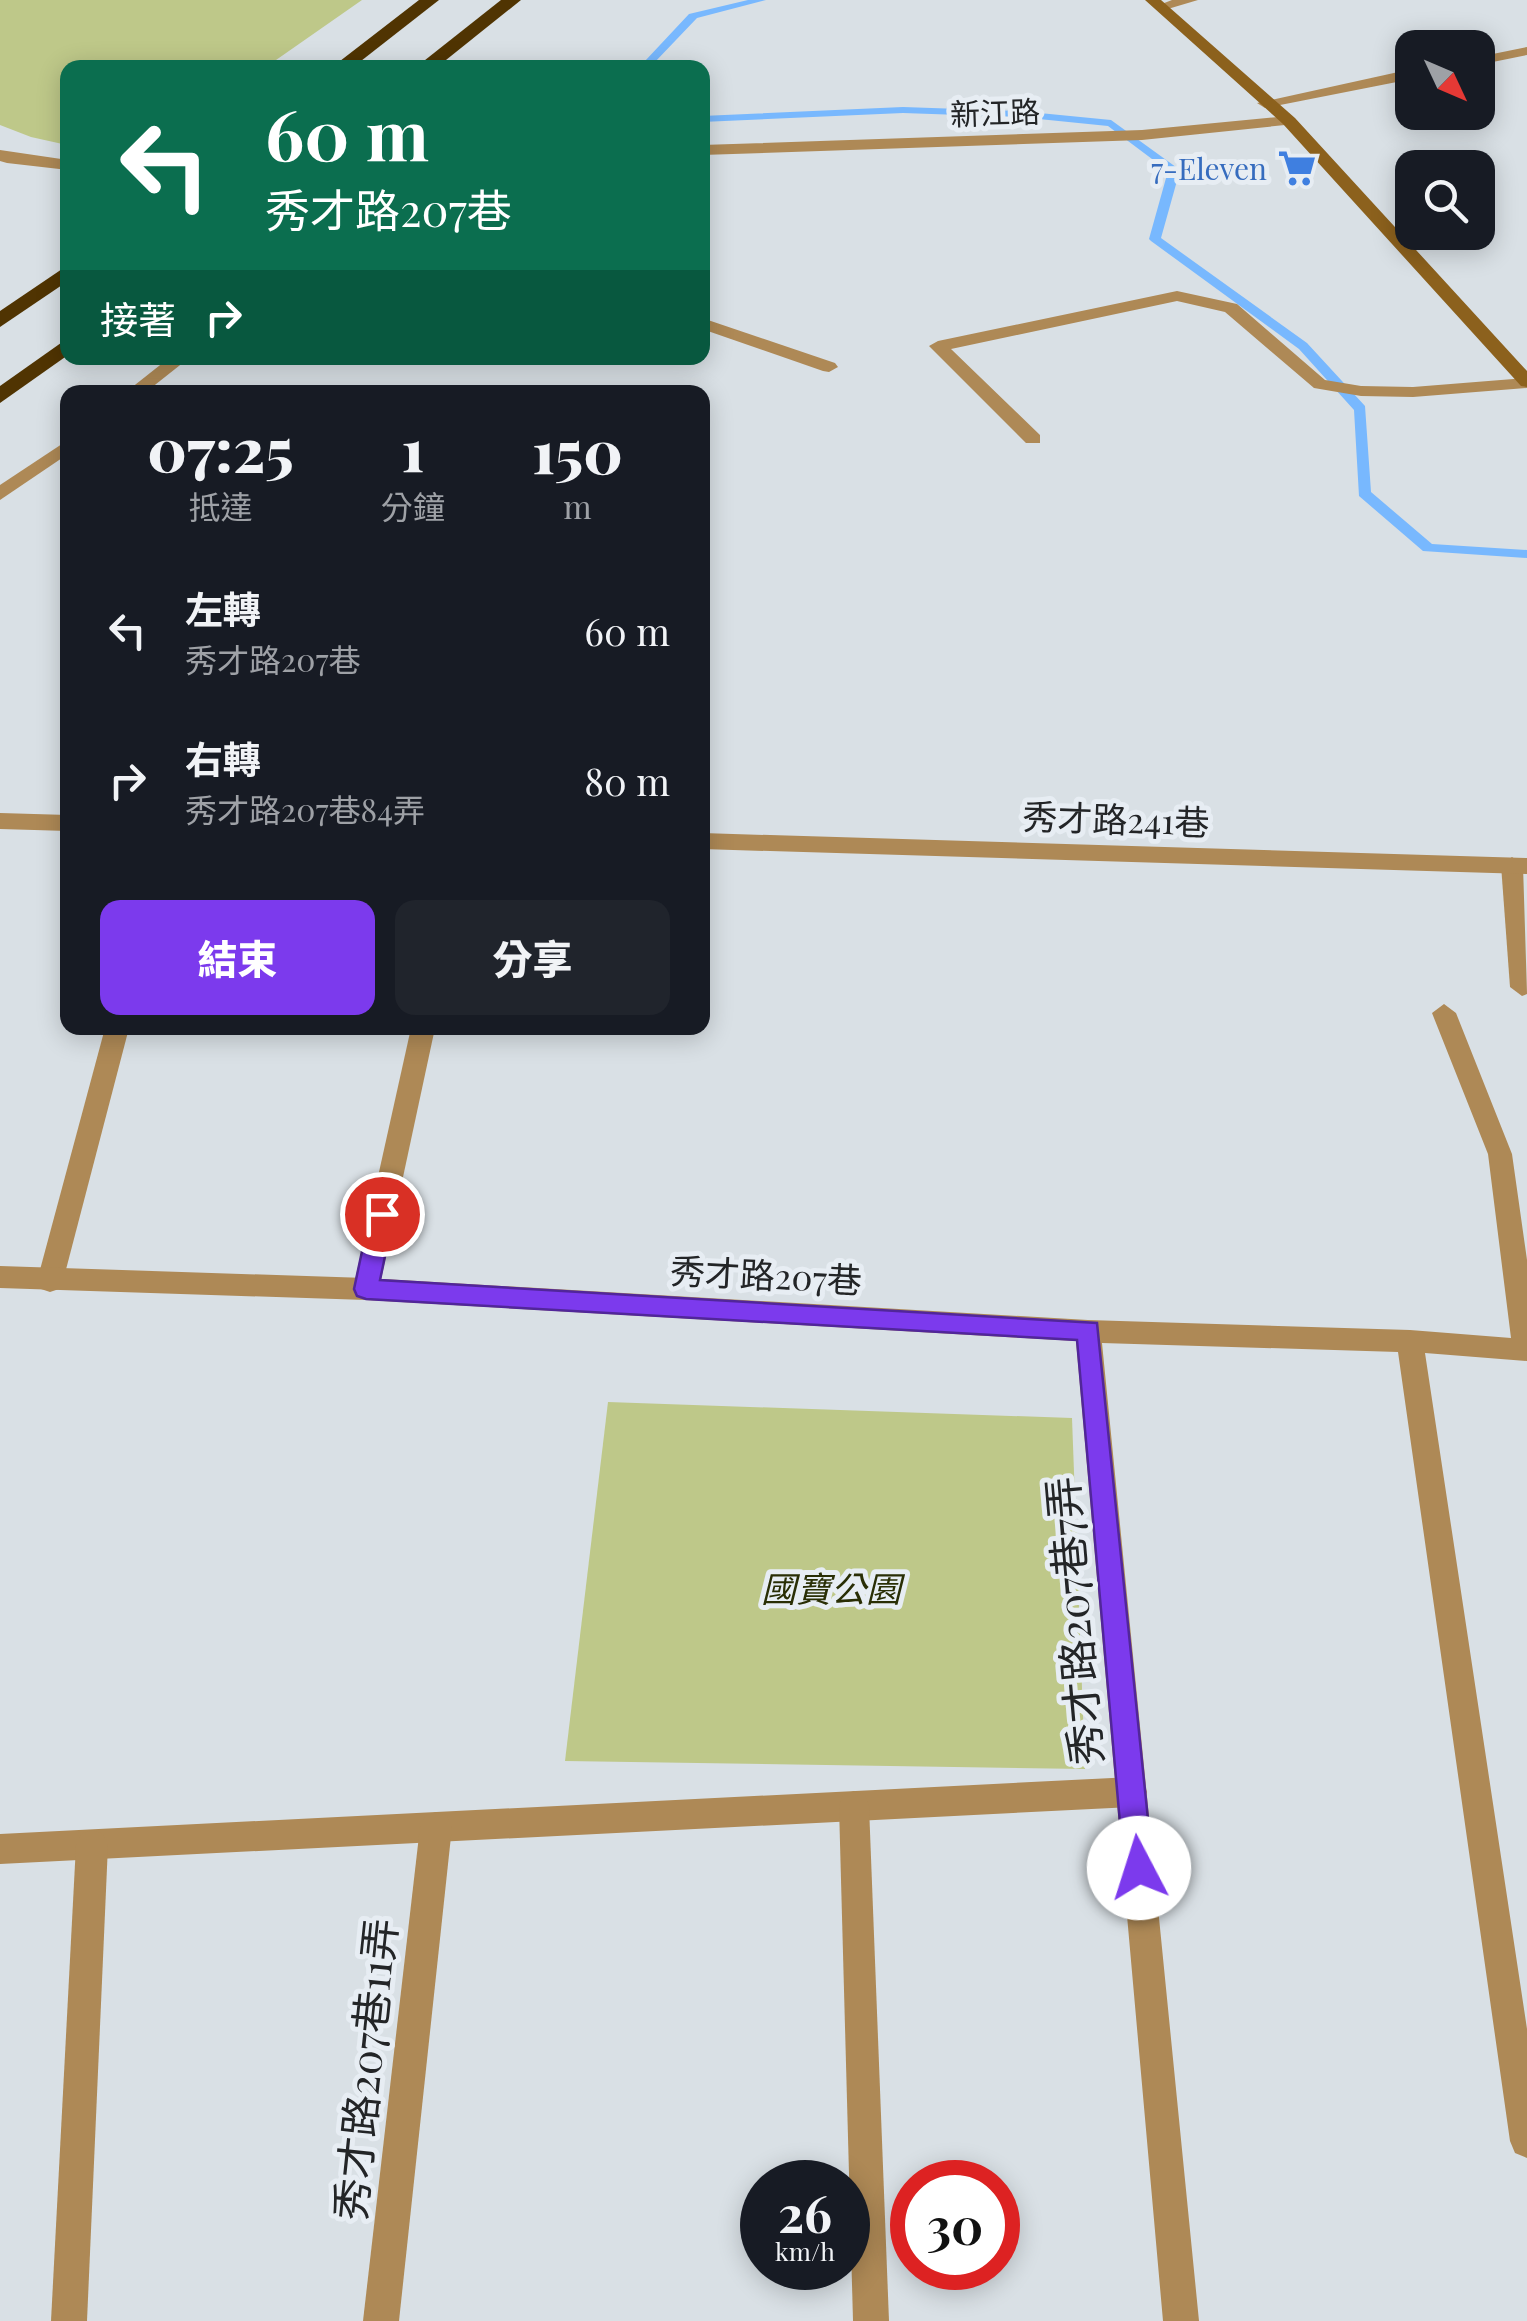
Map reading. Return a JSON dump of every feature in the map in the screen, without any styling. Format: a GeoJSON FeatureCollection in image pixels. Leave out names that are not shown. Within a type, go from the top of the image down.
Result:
{"type":"FeatureCollection","features":[{"type":"Feature","properties":{"kind":"highway"},"geometry":{"type":"LineString","coordinates":[[351,60],[430,0]]}},
{"type":"Feature","properties":{"kind":"highway"},"geometry":{"type":"LineString","coordinates":[[434,60],[512,0]]}},
{"type":"Feature","properties":{"kind":"highway"},"geometry":{"type":"LineString","coordinates":[[0,322],[60,277]]}},
{"type":"Feature","properties":{"kind":"highway"},"geometry":{"type":"LineString","coordinates":[[0,396],[60,350]]}},
{"type":"Feature","properties":{"kind":"main road"},"geometry":{"type":"LineString","coordinates":[[1156,4],[1289,121],[1527,382]]}},
{"type":"Feature","properties":{"kind":"street"},"geometry":{"type":"LineString","coordinates":[[1156,4],[1191,0]]}},
{"type":"Feature","properties":{"kind":"street"},"geometry":{"type":"LineString","coordinates":[[1495,58],[1527,52]]}},
{"type":"Feature","properties":{"kind":"street"},"geometry":{"type":"LineString","coordinates":[[1265,103],[1395,77]]}},
{"type":"Feature","properties":{"kind":"street","name":"新江路"},"geometry":{"type":"LineString","coordinates":[[710,150],[1142,135],[1289,121]]}},
{"type":"Feature","properties":{"kind":"street"},"geometry":{"type":"LineString","coordinates":[[0,155],[60,165]]}},
{"type":"Feature","properties":{"kind":"street"},"geometry":{"type":"LineString","coordinates":[[1033,439],[938,346],[1178,296],[1231,308],[1320,384],[1361,391],[1413,392],[1527,382]]}},
{"type":"Feature","properties":{"kind":"street"},"geometry":{"type":"LineString","coordinates":[[710,327],[829,366]]}},
{"type":"Feature","properties":{"kind":"street"},"geometry":{"type":"LineString","coordinates":[[144,385],[171,365]]}},
{"type":"Feature","properties":{"kind":"street"},"geometry":{"type":"LineString","coordinates":[[0,494],[60,451]]}},
{"type":"Feature","properties":{"kind":"street"},"geometry":{"type":"LineString","coordinates":[[0,821],[60,823]]}},
{"type":"Feature","properties":{"kind":"street","name":"秀才路241巷"},"geometry":{"type":"LineString","coordinates":[[710,841],[1519,865]]}},
{"type":"Feature","properties":{"kind":"street"},"geometry":{"type":"LineString","coordinates":[[1519,865],[1522,987]]}},
{"type":"Feature","properties":{"kind":"street"},"geometry":{"type":"LineString","coordinates":[[1444,1013],[1500,1154],[1527,1350]]}},
{"type":"Feature","properties":{"kind":"street"},"geometry":{"type":"LineString","coordinates":[[50,1281],[115,1035]]}},
{"type":"Feature","properties":{"kind":"street"},"geometry":{"type":"LineString","coordinates":[[366,1289],[420,1035]]}},
{"type":"Feature","properties":{"kind":"street","name":"秀才路207巷"},"geometry":{"type":"LineString","coordinates":[[0,1277],[366,1289],[1088,1330],[1410,1341],[1527,1350]]}},
{"type":"Feature","properties":{"kind":"street","name":"秀才路207巷7弄"},"geometry":{"type":"LineString","coordinates":[[1088,1330],[1181,2321]]}},
{"type":"Feature","properties":{"kind":"street"},"geometry":{"type":"LineString","coordinates":[[1410,1341],[1527,2142]]}},
{"type":"Feature","properties":{"kind":"street"},"geometry":{"type":"LineString","coordinates":[[0,1850],[1132,1792]]}},
{"type":"Feature","properties":{"kind":"street"},"geometry":{"type":"LineString","coordinates":[[854,1806],[871,2321]]}},
{"type":"Feature","properties":{"kind":"street","name":"秀才路207巷11弄"},"geometry":{"type":"LineString","coordinates":[[381,2321],[436,1827]]}},
{"type":"Feature","properties":{"kind":"street"},"geometry":{"type":"LineString","coordinates":[[69,2321],[92,1844]]}},
{"type":"Feature","properties":{"kind":"green space"},"geometry":{"type":"Polygon","coordinates":[[[0,0],[362,0],[276,60],[60,60],[60,143],[0,125],[0,0]]]}},
{"type":"Feature","properties":{"kind":"green space","name":"國寶公園"},"geometry":{"type":"Polygon","coordinates":[[[608,1402],[1072,1418],[1085,1769],[565,1761],[608,1402]]]}},
{"type":"Feature","properties":{"kind":"waterway"},"geometry":{"type":"LineString","coordinates":[[652,60],[693,16],[761,0]]}},
{"type":"Feature","properties":{"kind":"waterway"},"geometry":{"type":"LineString","coordinates":[[710,119],[903,110],[1019,114],[1111,123],[1174,170],[1155,239],[1303,346],[1360,409],[1364,493],[1428,548],[1527,554]]}},
{"type":"Feature","properties":{"kind":"place","name":"7-Eleven"},"geometry":{"type":"Point","coordinates":[1297,168]}},
{"type":"Feature","properties":{"kind":"route"},"geometry":{"type":"LineString","coordinates":[[382,1214],[366,1289],[1088,1330],[1139,1868]]}}]}
